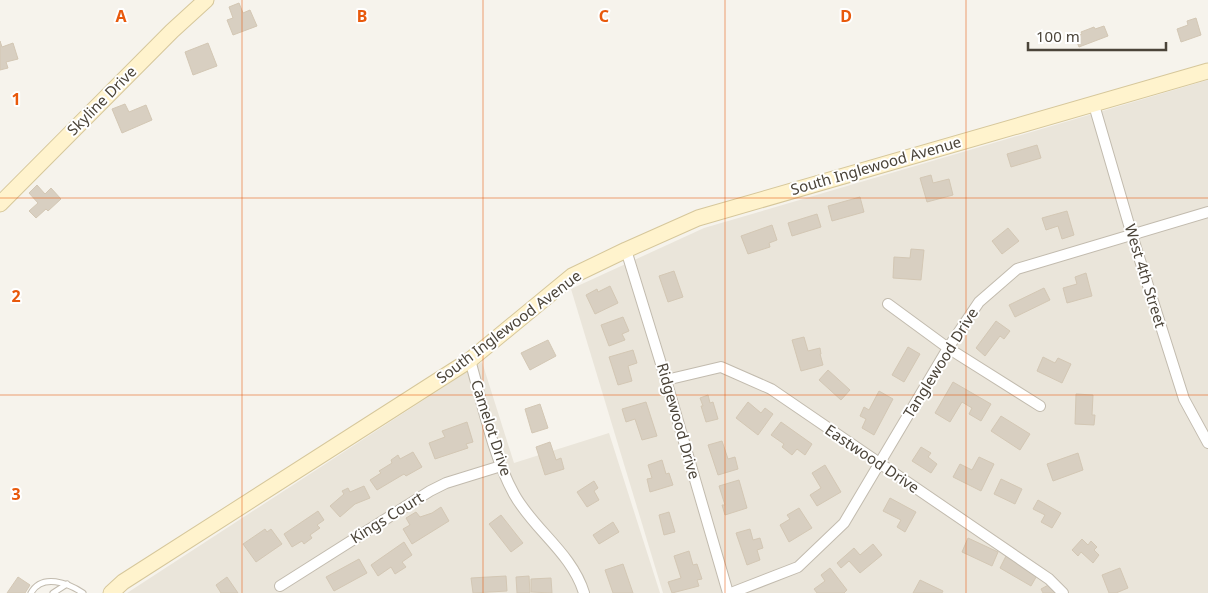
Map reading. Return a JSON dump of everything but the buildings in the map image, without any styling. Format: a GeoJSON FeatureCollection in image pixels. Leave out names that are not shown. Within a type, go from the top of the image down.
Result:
{"type":"FeatureCollection","features":[{"type":"Feature","properties":{"kind":"street","name":"Skyline Drive"},"geometry":{"type":"LineString","coordinates":[[0,204],[206,0]]}},
{"type":"Feature","properties":{"kind":"street","name":"South Inglewood Avenue"},"geometry":{"type":"LineString","coordinates":[[111,593],[123,582],[470,360],[572,276],[626,250],[698,218],[1208,71]]}},
{"type":"Feature","properties":{"kind":"street","name":"West 4th Street"},"geometry":{"type":"LineString","coordinates":[[1094,105],[1132,235],[1184,399],[1208,443]]}},
{"type":"Feature","properties":{"kind":"street","name":"Tanglewood Drive"},"geometry":{"type":"LineString","coordinates":[[730,593],[798,567],[844,523],[948,348],[979,302],[1017,269],[1208,212]]}},
{"type":"Feature","properties":{"kind":"street","name":"Ridgewood Drive"},"geometry":{"type":"LineString","coordinates":[[626,250],[730,593]]}},
{"type":"Feature","properties":{"kind":"street"},"geometry":{"type":"LineString","coordinates":[[888,304],[948,348],[1040,406]]}},
{"type":"Feature","properties":{"kind":"street","name":"Camelot Drive"},"geometry":{"type":"LineString","coordinates":[[470,360],[501,466],[514,494],[575,571],[584,593]]}},
{"type":"Feature","properties":{"kind":"street","name":"Eastwood Drive"},"geometry":{"type":"LineString","coordinates":[[666,380],[721,367],[771,388],[1049,579],[1063,593]]}},
{"type":"Feature","properties":{"kind":"street","name":"Kings Court"},"geometry":{"type":"LineString","coordinates":[[280,586],[430,490],[446,483],[501,466]]}},
{"type":"Feature","properties":{"kind":"lane"},"geometry":{"type":"LineString","coordinates":[[31,593],[39,585],[50,581],[67,584],[83,593]]}},
{"type":"Feature","properties":{"kind":"lane"},"geometry":{"type":"LineString","coordinates":[[53,593],[67,584]]}},
{"type":"Feature","properties":{"kind":"shaded area"},"geometry":{"type":"Polygon","coordinates":[[[1208,80],[1208,593],[663,593],[571,289],[704,228],[1208,80]]]}},
{"type":"Feature","properties":{"kind":"shaded area"},"geometry":{"type":"Polygon","coordinates":[[[482,362],[514,463],[609,433],[660,593],[127,593],[482,362]]]}}]}
